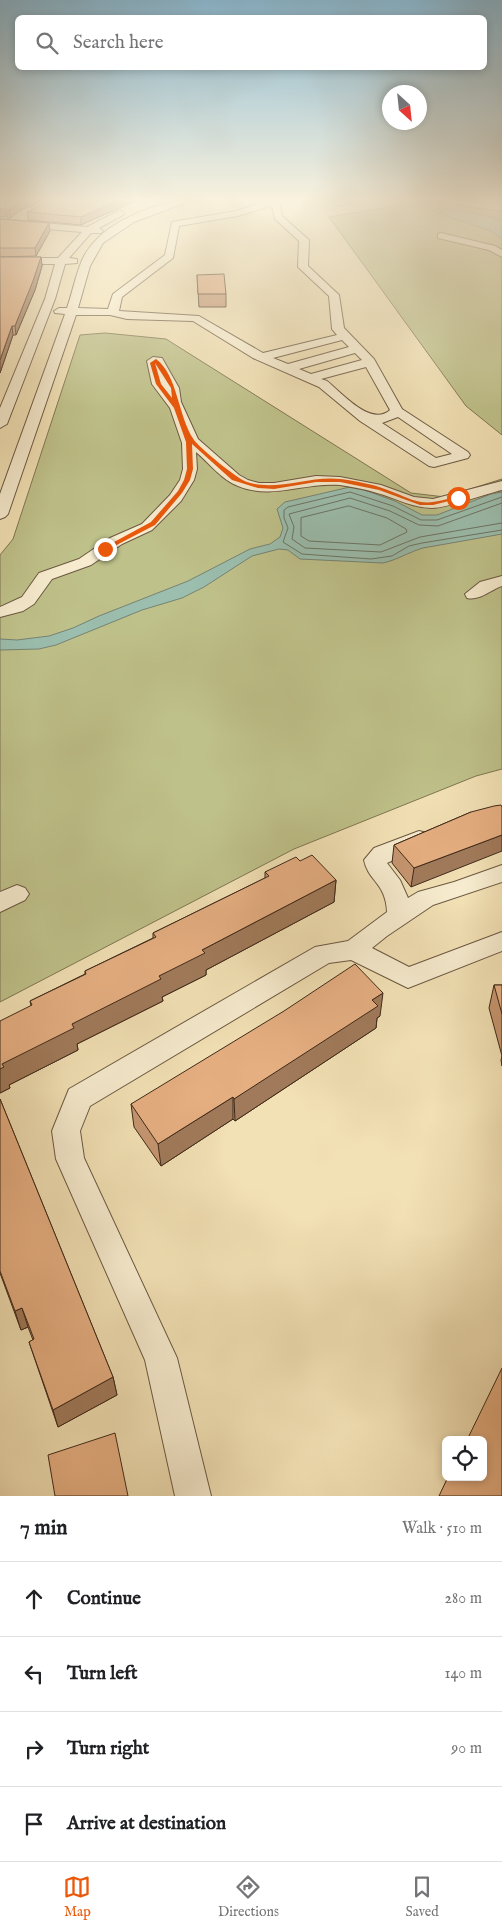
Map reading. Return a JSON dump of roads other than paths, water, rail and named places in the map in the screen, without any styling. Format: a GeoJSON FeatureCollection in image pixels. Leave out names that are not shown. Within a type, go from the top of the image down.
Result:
{"type":"FeatureCollection","features":[{"type":"Feature","properties":{"kind":"street"},"geometry":{"type":"LineString","coordinates":[[0,514],[72,311],[67,299],[62,269]]}},
{"type":"Feature","properties":{"kind":"street"},"geometry":{"type":"LineString","coordinates":[[0,424],[45,311],[67,299],[82,269]]}},
{"type":"Feature","properties":{"kind":"street"},"geometry":{"type":"LineString","coordinates":[[113,312],[112,299],[153,269]]}},
{"type":"Feature","properties":{"kind":"street"},"geometry":{"type":"LineString","coordinates":[[45,311],[113,312],[117,315],[127,316],[195,318],[262,357],[323,384],[365,418],[434,463],[463,455],[397,411],[370,362],[338,329],[334,295],[305,269]]}},
{"type":"Feature","properties":{"kind":"street"},"geometry":{"type":"LineString","coordinates":[[262,357],[345,336]]}},
{"type":"Feature","properties":{"kind":"street"},"geometry":{"type":"LineString","coordinates":[[288,368],[357,349]]}},
{"type":"Feature","properties":{"kind":"street"},"geometry":{"type":"LineString","coordinates":[[0,612],[21,606],[30,601],[45,576],[78,566],[116,542],[147,527],[180,492],[187,480],[190,469],[189,442],[176,408],[158,384],[153,361],[158,362],[174,388],[175,402],[192,441],[234,478],[243,483],[258,487],[274,487],[316,480],[340,480],[381,489],[410,501],[433,504],[502,485]]}},
{"type":"Feature","properties":{"kind":"street"},"geometry":{"type":"LineString","coordinates":[[310,378],[370,362]]}},
{"type":"Feature","properties":{"kind":"street"},"geometry":{"type":"LineString","coordinates":[[365,418],[378,420],[390,417],[397,411]]}},
{"type":"Feature","properties":{"kind":"street"},"geometry":{"type":"LineString","coordinates":[[473,594],[486,586],[502,581]]}},
{"type":"Feature","properties":{"kind":"street"},"geometry":{"type":"LineString","coordinates":[[399,916],[399,900],[388,880],[376,867],[375,860],[382,854],[439,831]]}},
{"type":"Feature","properties":{"kind":"street"},"geometry":{"type":"LineString","coordinates":[[193,1496],[161,1358],[70,1159],[66,1131],[79,1098],[324,954],[354,950],[378,930],[426,898],[459,889],[502,873]]}},
{"type":"Feature","properties":{"kind":"street"},"geometry":{"type":"LineString","coordinates":[[354,950],[408,978],[502,941]]}},
{"type":"Feature","properties":{"kind":"water"},"geometry":{"type":"Polygon","coordinates":[[[350,487],[359,488],[395,501],[422,515],[437,515],[491,494],[502,492],[502,534],[423,548],[383,563],[300,559],[288,550],[279,549],[252,556],[204,587],[182,598],[142,610],[56,645],[39,649],[0,650],[0,639],[17,640],[49,636],[73,628],[188,581],[250,549],[270,544],[280,537],[283,528],[277,509],[285,502],[350,487]]]}}]}
